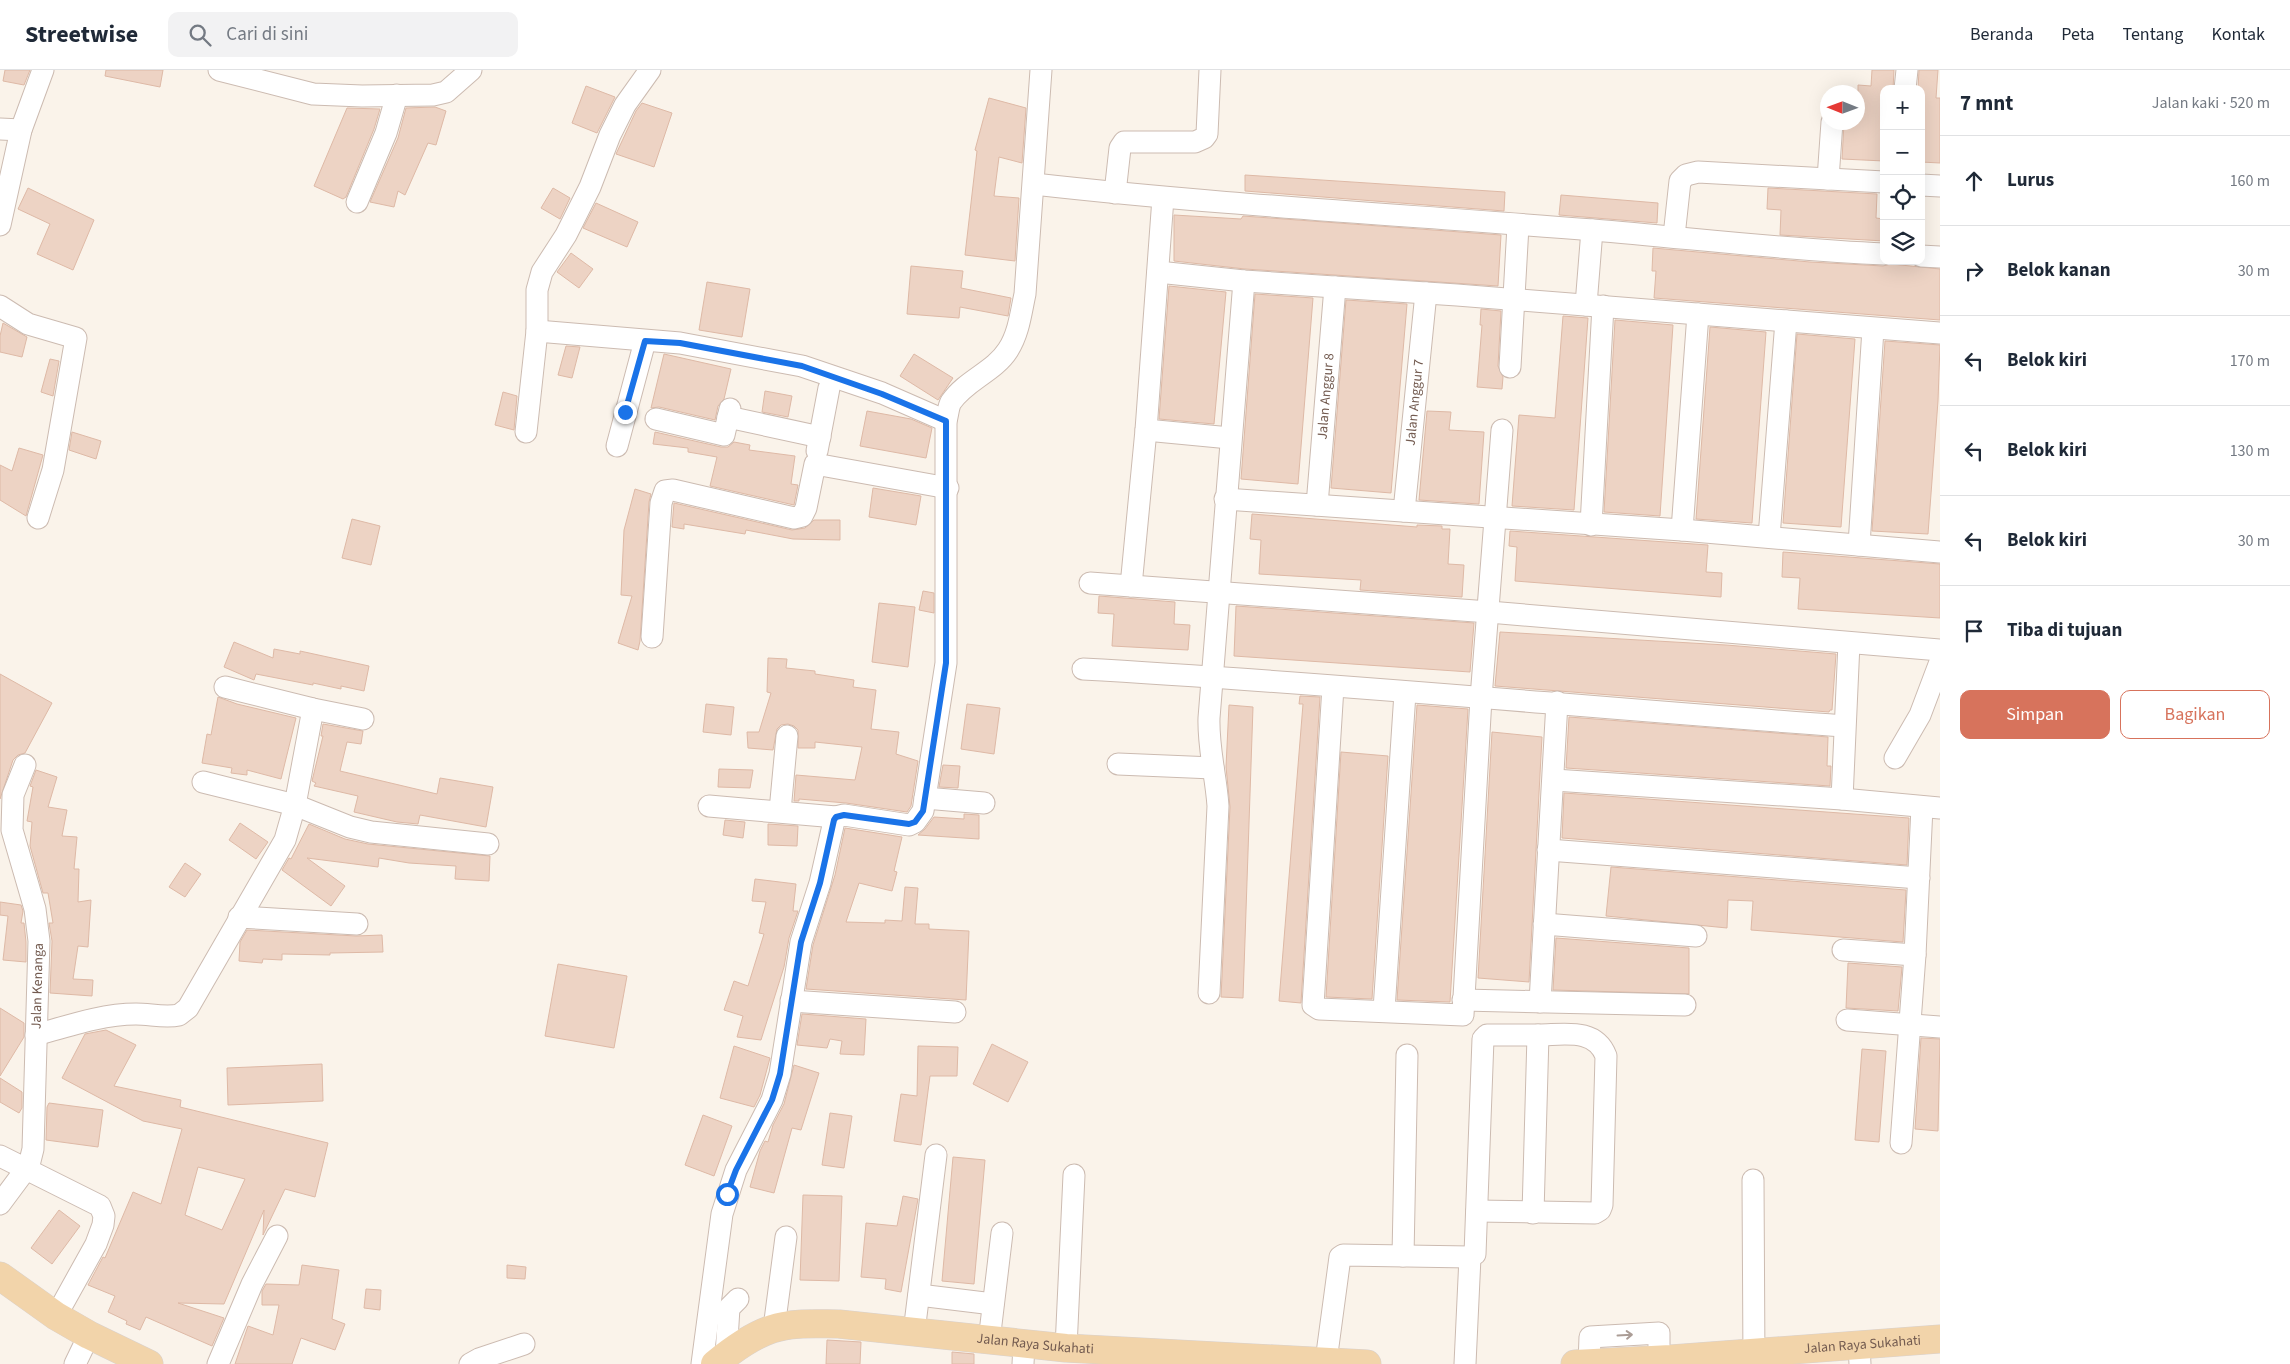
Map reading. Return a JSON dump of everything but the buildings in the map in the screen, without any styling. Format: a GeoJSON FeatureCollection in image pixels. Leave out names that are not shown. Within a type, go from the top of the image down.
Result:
{"type":"FeatureCollection","features":[{"type":"Feature","properties":{"kind":"main road"},"geometry":{"type":"LineString","coordinates":[[0,1276],[56,1316],[89,1336],[149,1364]]}},
{"type":"Feature","properties":{"kind":"main road","name":"Jalan Raya Sukahati"},"geometry":{"type":"LineString","coordinates":[[714,1361],[754,1337],[774,1328],[839,1324],[989,1341],[1024,1355],[1079,1354],[1122,1358],[1326,1361],[1367,1364]]}},
{"type":"Feature","properties":{"kind":"main road","name":"Jalan Raya Sukahati"},"geometry":{"type":"LineString","coordinates":[[1585,1364],[1659,1360],[1855,1355],[1940,1339]]}},
{"type":"Feature","properties":{"kind":"street"},"geometry":{"type":"LineString","coordinates":[[0,225],[10,130],[43,70]]}},
{"type":"Feature","properties":{"kind":"street"},"geometry":{"type":"LineString","coordinates":[[219,70],[313,94],[362,96],[433,95],[446,92],[471,70]]}},
{"type":"Feature","properties":{"kind":"street"},"geometry":{"type":"LineString","coordinates":[[526,432],[537,332],[537,290],[542,272],[566,235],[590,187],[610,135],[625,104],[650,70]]}},
{"type":"Feature","properties":{"kind":"street"},"geometry":{"type":"LineString","coordinates":[[709,806],[836,817],[844,815],[909,824],[920,818],[946,663],[948,488],[946,421],[950,403],[962,390],[997,363],[1008,350],[1018,328],[1025,294],[1041,70]]}},
{"type":"Feature","properties":{"kind":"street"},"geometry":{"type":"LineString","coordinates":[[1115,193],[1120,148],[1124,142],[1195,142],[1204,138],[1207,134],[1210,70]]}},
{"type":"Feature","properties":{"kind":"street"},"geometry":{"type":"LineString","coordinates":[[1905,85],[1907,70]]}},
{"type":"Feature","properties":{"kind":"street"},"geometry":{"type":"LineString","coordinates":[[357,202],[386,133],[396,96]]}},
{"type":"Feature","properties":{"kind":"street"},"geometry":{"type":"LineString","coordinates":[[1828,178],[1831,130]]}},
{"type":"Feature","properties":{"kind":"street"},"geometry":{"type":"LineString","coordinates":[[1674,236],[1680,181],[1686,175],[1698,172],[1880,182]]}},
{"type":"Feature","properties":{"kind":"street"},"geometry":{"type":"LineString","coordinates":[[1034,184],[1163,198],[1518,226],[1674,236],[1808,251],[1880,254]]}},
{"type":"Feature","properties":{"kind":"street"},"geometry":{"type":"LineString","coordinates":[[1925,185],[1940,186]]}},
{"type":"Feature","properties":{"kind":"street"},"geometry":{"type":"LineString","coordinates":[[1131,586],[1146,430],[1163,198]]}},
{"type":"Feature","properties":{"kind":"street"},"geometry":{"type":"LineString","coordinates":[[1510,367],[1518,226]]}},
{"type":"Feature","properties":{"kind":"street"},"geometry":{"type":"LineString","coordinates":[[1591,525],[1595,306],[1592,230]]}},
{"type":"Feature","properties":{"kind":"street"},"geometry":{"type":"LineString","coordinates":[[1925,256],[1940,257]]}},
{"type":"Feature","properties":{"kind":"street"},"geometry":{"type":"LineString","coordinates":[[1158,272],[1244,281],[1595,306],[1940,334]]}},
{"type":"Feature","properties":{"kind":"street"},"geometry":{"type":"LineString","coordinates":[[1208,993],[1218,806],[1217,783],[1208,735],[1225,499],[1244,281]]}},
{"type":"Feature","properties":{"kind":"street","name":"Jalan Anggur 8"},"geometry":{"type":"LineString","coordinates":[[1317,506],[1335,287]]}},
{"type":"Feature","properties":{"kind":"street","name":"Jalan Anggur 7"},"geometry":{"type":"LineString","coordinates":[[1404,511],[1426,294]]}},
{"type":"Feature","properties":{"kind":"street"},"geometry":{"type":"LineString","coordinates":[[0,306],[28,324],[76,338],[53,470],[38,518]]}},
{"type":"Feature","properties":{"kind":"street"},"geometry":{"type":"LineString","coordinates":[[1682,530],[1698,314]]}},
{"type":"Feature","properties":{"kind":"street"},"geometry":{"type":"LineString","coordinates":[[1769,537],[1786,321]]}},
{"type":"Feature","properties":{"kind":"street"},"geometry":{"type":"LineString","coordinates":[[1859,544],[1873,329]]}},
{"type":"Feature","properties":{"kind":"street"},"geometry":{"type":"LineString","coordinates":[[537,332],[680,343],[802,366],[882,394],[946,421]]}},
{"type":"Feature","properties":{"kind":"street"},"geometry":{"type":"LineString","coordinates":[[617,446],[645,341]]}},
{"type":"Feature","properties":{"kind":"street"},"geometry":{"type":"LineString","coordinates":[[652,637],[661,503],[665,491],[673,490],[794,518],[802,516],[806,508],[829,388]]}},
{"type":"Feature","properties":{"kind":"street"},"geometry":{"type":"LineString","coordinates":[[656,419],[724,435],[729,413],[820,437]]}},
{"type":"Feature","properties":{"kind":"street"},"geometry":{"type":"LineString","coordinates":[[1146,430],[1230,438]]}},
{"type":"Feature","properties":{"kind":"street"},"geometry":{"type":"LineString","coordinates":[[1333,687],[1313,1005],[1319,1009],[1384,1010],[1463,1015],[1481,698],[1502,430]]}},
{"type":"Feature","properties":{"kind":"street"},"geometry":{"type":"LineString","coordinates":[[815,464],[948,488]]}},
{"type":"Feature","properties":{"kind":"street"},"geometry":{"type":"LineString","coordinates":[[1225,499],[1496,519],[1682,530],[1940,552]]}},
{"type":"Feature","properties":{"kind":"street"},"geometry":{"type":"LineString","coordinates":[[1090,583],[1488,612],[1940,650]]}},
{"type":"Feature","properties":{"kind":"street"},"geometry":{"type":"LineString","coordinates":[[1842,798],[1849,643]]}},
{"type":"Feature","properties":{"kind":"street"},"geometry":{"type":"LineString","coordinates":[[1896,758],[1920,715],[1940,662]]}},
{"type":"Feature","properties":{"kind":"street"},"geometry":{"type":"LineString","coordinates":[[1083,669],[1212,677],[1404,693],[1557,702],[1697,716],[1844,726]]}},
{"type":"Feature","properties":{"kind":"street"},"geometry":{"type":"LineString","coordinates":[[225,687],[363,719]]}},
{"type":"Feature","properties":{"kind":"street"},"geometry":{"type":"LineString","coordinates":[[1384,1010],[1404,693]]}},
{"type":"Feature","properties":{"kind":"street"},"geometry":{"type":"LineString","coordinates":[[1540,1002],[1557,702]]}},
{"type":"Feature","properties":{"kind":"street"},"geometry":{"type":"LineString","coordinates":[[36,1035],[116,1015],[179,1016],[188,1008],[282,845],[295,805],[314,709]]}},
{"type":"Feature","properties":{"kind":"street"},"geometry":{"type":"LineString","coordinates":[[780,812],[786,736]]}},
{"type":"Feature","properties":{"kind":"street"},"geometry":{"type":"LineString","coordinates":[[1118,764],[1213,768]]}},
{"type":"Feature","properties":{"kind":"street","name":"Jalan Kenanga"},"geometry":{"type":"LineString","coordinates":[[0,1204],[32,1159],[33,1149],[38,924],[12,830],[13,795],[25,766]]}},
{"type":"Feature","properties":{"kind":"street"},"geometry":{"type":"LineString","coordinates":[[1554,780],[1842,798],[1931,807],[1919,878],[1901,1143]]}},
{"type":"Feature","properties":{"kind":"street"},"geometry":{"type":"LineString","coordinates":[[203,782],[295,805],[350,827],[371,832],[488,844]]}},
{"type":"Feature","properties":{"kind":"street"},"geometry":{"type":"LineString","coordinates":[[924,798],[984,804]]}},
{"type":"Feature","properties":{"kind":"street"},"geometry":{"type":"LineString","coordinates":[[714,1361],[723,1207],[736,1170],[772,1100],[780,1074],[801,942],[820,883],[836,817]]}},
{"type":"Feature","properties":{"kind":"street"},"geometry":{"type":"LineString","coordinates":[[1548,850],[1919,878]]}},
{"type":"Feature","properties":{"kind":"street"},"geometry":{"type":"LineString","coordinates":[[253,896],[289,920]]}},
{"type":"Feature","properties":{"kind":"street"},"geometry":{"type":"LineString","coordinates":[[239,917],[357,924]]}},
{"type":"Feature","properties":{"kind":"street"},"geometry":{"type":"LineString","coordinates":[[1544,924],[1696,936]]}},
{"type":"Feature","properties":{"kind":"street"},"geometry":{"type":"LineString","coordinates":[[1843,950],[1915,955]]}},
{"type":"Feature","properties":{"kind":"street"},"geometry":{"type":"LineString","coordinates":[[1464,1000],[1685,1005]]}},
{"type":"Feature","properties":{"kind":"street"},"geometry":{"type":"LineString","coordinates":[[791,1001],[955,1012]]}},
{"type":"Feature","properties":{"kind":"street"},"geometry":{"type":"LineString","coordinates":[[1847,1020],[1940,1027]]}},
{"type":"Feature","properties":{"kind":"street"},"geometry":{"type":"LineString","coordinates":[[1326,1361],[1340,1257],[1343,1255],[1470,1257],[1475,1254],[1483,1039],[1486,1035],[1582,1034],[1594,1038],[1602,1046],[1606,1056],[1602,1205],[1600,1210],[1595,1213],[1477,1211]]}},
{"type":"Feature","properties":{"kind":"street"},"geometry":{"type":"LineString","coordinates":[[1533,1213],[1538,1035]]}},
{"type":"Feature","properties":{"kind":"street"},"geometry":{"type":"LineString","coordinates":[[1403,1256],[1407,1055]]}},
{"type":"Feature","properties":{"kind":"street"},"geometry":{"type":"LineString","coordinates":[[914,1332],[936,1155]]}},
{"type":"Feature","properties":{"kind":"street"},"geometry":{"type":"LineString","coordinates":[[0,1156],[100,1206],[104,1216],[104,1225],[96,1244],[56,1316]]}},
{"type":"Feature","properties":{"kind":"street"},"geometry":{"type":"LineString","coordinates":[[1074,1175],[1079,1354]]}},
{"type":"Feature","properties":{"kind":"street"},"geometry":{"type":"LineString","coordinates":[[1753,1180],[1762,1358]]}},
{"type":"Feature","properties":{"kind":"street"},"geometry":{"type":"LineString","coordinates":[[989,1341],[1002,1233]]}},
{"type":"Feature","properties":{"kind":"street"},"geometry":{"type":"LineString","coordinates":[[218,1364],[252,1284],[277,1236]]}},
{"type":"Feature","properties":{"kind":"street"},"geometry":{"type":"LineString","coordinates":[[774,1328],[786,1237]]}},
{"type":"Feature","properties":{"kind":"street"},"geometry":{"type":"LineString","coordinates":[[1465,1364],[1470,1257]]}},
{"type":"Feature","properties":{"kind":"street"},"geometry":{"type":"LineString","coordinates":[[919,1294],[993,1304]]}},
{"type":"Feature","properties":{"kind":"street"},"geometry":{"type":"LineString","coordinates":[[714,1361],[730,1308],[738,1299]]}},
{"type":"Feature","properties":{"kind":"street"},"geometry":{"type":"LineString","coordinates":[[75,1364],[89,1336]]}},
{"type":"Feature","properties":{"kind":"street"},"geometry":{"type":"LineString","coordinates":[[470,1364],[479,1359],[524,1344]]}},
{"type":"Feature","properties":{"kind":"route"},"geometry":{"type":"LineString","coordinates":[[625,412],[645,341],[680,343],[802,366],[882,394],[946,421],[948,488],[946,663],[923,811],[920,818],[909,824],[844,815],[836,817],[834,820],[820,883],[809,911],[801,942],[780,1074],[772,1100],[736,1170],[727,1194]]}}]}
